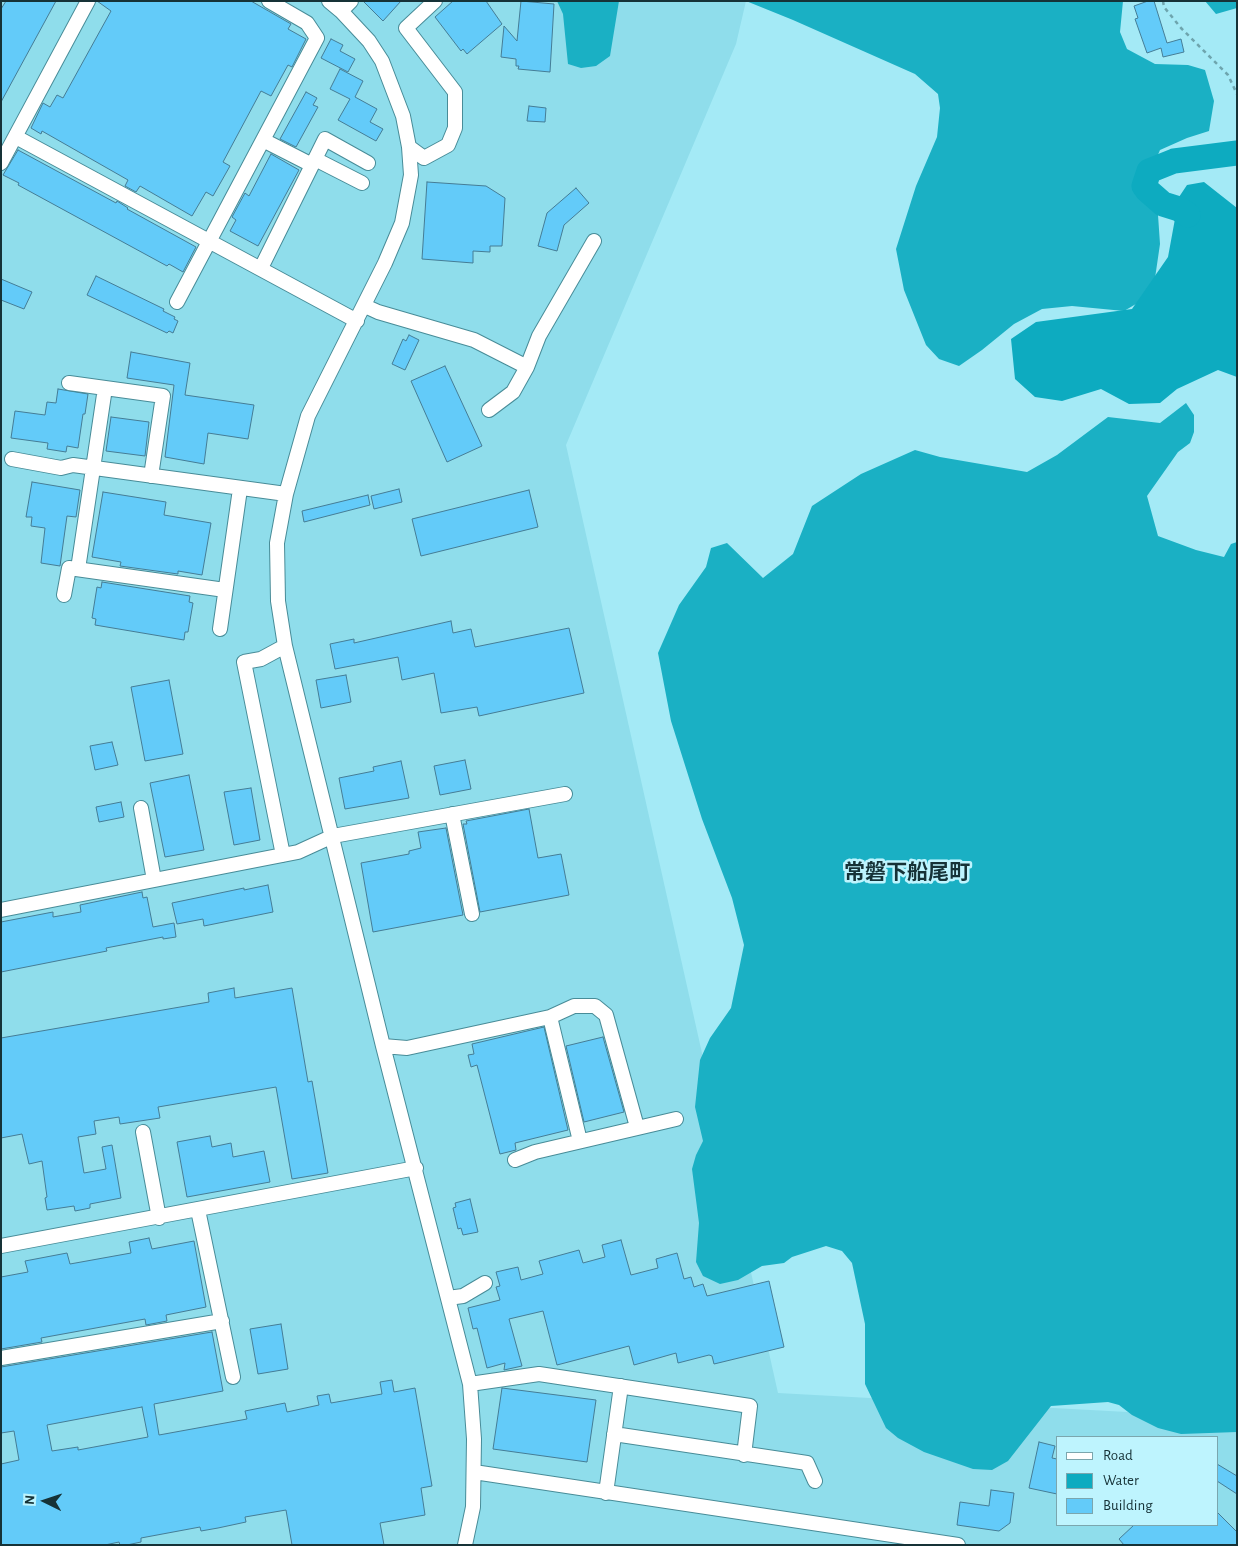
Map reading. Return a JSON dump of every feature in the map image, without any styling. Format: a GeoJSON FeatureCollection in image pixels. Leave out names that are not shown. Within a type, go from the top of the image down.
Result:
{"type":"FeatureCollection","features":[{"type":"Feature","properties":{"kind":"street"},"geometry":{"type":"LineString","coordinates":[[1,163],[88,1]]}},
{"type":"Feature","properties":{"kind":"street"},"geometry":{"type":"LineString","coordinates":[[176,302],[317,38],[307,24],[269,1]]}},
{"type":"Feature","properties":{"kind":"street"},"geometry":{"type":"LineString","coordinates":[[329,1],[346,6],[382,61],[403,116],[409,147],[411,176],[402,223],[365,306],[308,416],[286,494],[277,542],[278,601],[285,646],[383,1046],[416,1168],[470,1384],[474,1439],[473,1507],[465,1545]]}},
{"type":"Feature","properties":{"kind":"street"},"geometry":{"type":"LineString","coordinates":[[409,147],[424,158],[448,145],[455,128],[455,92],[406,28],[435,1]]}},
{"type":"Feature","properties":{"kind":"street"},"geometry":{"type":"LineString","coordinates":[[16,138],[357,321]]}},
{"type":"Feature","properties":{"kind":"street"},"geometry":{"type":"LineString","coordinates":[[261,268],[325,139],[368,163]]}},
{"type":"Feature","properties":{"kind":"street"},"geometry":{"type":"LineString","coordinates":[[263,140],[362,183]]}},
{"type":"Feature","properties":{"kind":"street"},"geometry":{"type":"LineString","coordinates":[[489,410],[514,392],[527,367],[539,336],[594,241]]}},
{"type":"Feature","properties":{"kind":"street"},"geometry":{"type":"LineString","coordinates":[[365,306],[378,312],[474,340],[527,367]]}},
{"type":"Feature","properties":{"kind":"street"},"geometry":{"type":"LineString","coordinates":[[69,383],[163,396],[151,476]]}},
{"type":"Feature","properties":{"kind":"street"},"geometry":{"type":"LineString","coordinates":[[78,569],[105,388]]}},
{"type":"Feature","properties":{"kind":"street"},"geometry":{"type":"LineString","coordinates":[[12,459],[61,468],[73,465],[286,494]]}},
{"type":"Feature","properties":{"kind":"street"},"geometry":{"type":"LineString","coordinates":[[220,629],[240,489]]}},
{"type":"Feature","properties":{"kind":"street"},"geometry":{"type":"LineString","coordinates":[[64,595],[69,568],[225,590]]}},
{"type":"Feature","properties":{"kind":"street"},"geometry":{"type":"LineString","coordinates":[[283,855],[244,662],[261,659],[285,646]]}},
{"type":"Feature","properties":{"kind":"street"},"geometry":{"type":"LineString","coordinates":[[1,910],[298,852],[333,836],[565,794]]}},
{"type":"Feature","properties":{"kind":"street"},"geometry":{"type":"LineString","coordinates":[[141,808],[154,880]]}},
{"type":"Feature","properties":{"kind":"street"},"geometry":{"type":"LineString","coordinates":[[452,814],[472,914]]}},
{"type":"Feature","properties":{"kind":"street"},"geometry":{"type":"LineString","coordinates":[[383,1046],[407,1048],[550,1017],[574,1006],[595,1006],[606,1015],[637,1127]]}},
{"type":"Feature","properties":{"kind":"street"},"geometry":{"type":"LineString","coordinates":[[550,1017],[580,1141]]}},
{"type":"Feature","properties":{"kind":"street"},"geometry":{"type":"LineString","coordinates":[[515,1160],[535,1152],[676,1119]]}},
{"type":"Feature","properties":{"kind":"street"},"geometry":{"type":"LineString","coordinates":[[143,1132],[159,1218]]}},
{"type":"Feature","properties":{"kind":"street"},"geometry":{"type":"LineString","coordinates":[[1,1246],[159,1218],[416,1168]]}},
{"type":"Feature","properties":{"kind":"street"},"geometry":{"type":"LineString","coordinates":[[198,1210],[232,1377]]}},
{"type":"Feature","properties":{"kind":"street"},"geometry":{"type":"LineString","coordinates":[[448,1298],[462,1296],[485,1284]]}},
{"type":"Feature","properties":{"kind":"street"},"geometry":{"type":"LineString","coordinates":[[1,1358],[222,1321]]}},
{"type":"Feature","properties":{"kind":"street"},"geometry":{"type":"LineString","coordinates":[[470,1384],[539,1374],[750,1406],[744,1455]]}},
{"type":"Feature","properties":{"kind":"street"},"geometry":{"type":"LineString","coordinates":[[606,1493],[621,1386]]}},
{"type":"Feature","properties":{"kind":"street"},"geometry":{"type":"LineString","coordinates":[[614,1434],[806,1463],[815,1481]]}},
{"type":"Feature","properties":{"kind":"street"},"geometry":{"type":"LineString","coordinates":[[474,1472],[958,1545]]}},
{"type":"Feature","properties":{"kind":"path"},"geometry":{"type":"LineString","coordinates":[[1163,1],[1164,7],[1181,28],[1228,75],[1237,94]]}},
{"type":"Feature","properties":{"kind":"shaded area"},"geometry":{"type":"Polygon","coordinates":[[[1,1],[746,1],[736,44],[566,445],[778,1393],[1237,1418],[1237,1545],[1,1545],[1,1]]]}},
{"type":"Feature","properties":{"kind":"shaded area"},"geometry":{"type":"Polygon","coordinates":[[[557,1],[619,1],[610,56],[596,66],[581,68],[568,64],[563,14],[557,1]]]}},
{"type":"Feature","properties":{"kind":"shaded area"},"geometry":{"type":"Polygon","coordinates":[[[746,1],[1123,1],[1120,32],[1127,49],[1155,64],[1188,65],[1205,70],[1214,101],[1209,131],[1160,150],[1147,180],[1158,215],[1160,244],[1154,285],[1141,301],[1124,311],[1072,306],[1042,309],[1014,324],[959,366],[939,359],[926,345],[904,290],[896,249],[916,186],[937,137],[940,108],[938,94],[915,74],[746,1]]]}},
{"type":"Feature","properties":{"kind":"shaded area"},"geometry":{"type":"Polygon","coordinates":[[[1205,1],[1237,1],[1237,8],[1216,14],[1205,1]]]}},
{"type":"Feature","properties":{"kind":"shaded area"},"geometry":{"type":"Polygon","coordinates":[[[1186,403],[1194,415],[1194,432],[1190,443],[1178,452],[1147,496],[1158,536],[1196,550],[1224,557],[1231,544],[1237,542],[1237,1432],[1181,1434],[1158,1428],[1132,1415],[1119,1405],[1108,1402],[1051,1406],[1008,1461],[992,1470],[973,1469],[924,1452],[898,1438],[886,1428],[865,1384],[865,1324],[852,1263],[842,1251],[826,1246],[792,1257],[784,1263],[762,1266],[738,1280],[720,1284],[703,1276],[696,1262],[699,1223],[692,1169],[703,1141],[695,1107],[700,1060],[710,1038],[731,1008],[744,945],[732,898],[702,819],[671,721],[658,653],[679,605],[706,567],[711,548],[727,543],[763,578],[793,554],[812,506],[861,474],[915,450],[940,457],[1027,472],[1057,455],[1108,417],[1160,423],[1186,403]]]}},
{"type":"Feature","properties":{"kind":"water"},"geometry":{"type":"Polygon","coordinates":[[[1204,182],[1237,208],[1237,377],[1218,370],[1177,389],[1160,403],[1129,404],[1101,389],[1062,401],[1035,397],[1015,379],[1011,339],[1036,322],[1132,309],[1168,257],[1179,197],[1187,185],[1204,182]]]}},
{"type":"Feature","properties":{"kind":"building"},"geometry":{"type":"Polygon","coordinates":[[[6,1],[56,1],[1,102],[1,9],[6,1]]]}},
{"type":"Feature","properties":{"kind":"building"},"geometry":{"type":"Polygon","coordinates":[[[97,1],[251,1],[291,24],[288,29],[306,39],[292,67],[288,65],[271,96],[261,91],[223,162],[230,166],[213,196],[206,192],[192,216],[140,186],[136,192],[125,186],[128,180],[42,131],[41,134],[31,128],[43,103],[50,107],[57,95],[63,98],[111,11],[97,1]]]}},
{"type":"Feature","properties":{"kind":"building"},"geometry":{"type":"Polygon","coordinates":[[[363,1],[401,1],[383,21],[363,1]]]}},
{"type":"Feature","properties":{"kind":"building"},"geometry":{"type":"Polygon","coordinates":[[[453,1],[486,1],[502,24],[467,54],[463,49],[461,51],[435,17],[453,1]]]}},
{"type":"Feature","properties":{"kind":"building"},"geometry":{"type":"Polygon","coordinates":[[[521,1],[554,4],[550,72],[518,69],[519,66],[516,66],[516,59],[501,57],[504,26],[517,41],[521,1]]]}},
{"type":"Feature","properties":{"kind":"building"},"geometry":{"type":"Polygon","coordinates":[[[1154,1],[1167,43],[1181,39],[1184,52],[1163,57],[1161,48],[1147,53],[1135,19],[1138,18],[1134,6],[1154,1]]]}},
{"type":"Feature","properties":{"kind":"building"},"geometry":{"type":"Polygon","coordinates":[[[331,39],[343,45],[340,51],[355,59],[348,72],[321,58],[331,39]]]}},
{"type":"Feature","properties":{"kind":"building"},"geometry":{"type":"Polygon","coordinates":[[[340,69],[363,81],[355,97],[377,109],[370,122],[383,129],[376,141],[338,120],[350,99],[330,89],[340,69]]]}},
{"type":"Feature","properties":{"kind":"building"},"geometry":{"type":"Polygon","coordinates":[[[306,92],[317,98],[313,105],[318,107],[296,147],[280,139],[306,92]]]}},
{"type":"Feature","properties":{"kind":"building"},"geometry":{"type":"Polygon","coordinates":[[[529,106],[546,108],[545,122],[527,121],[529,106]]]}},
{"type":"Feature","properties":{"kind":"building"},"geometry":{"type":"Polygon","coordinates":[[[18,150],[116,203],[117,201],[127,209],[196,247],[183,272],[169,264],[167,266],[3,175],[18,150]]]}},
{"type":"Feature","properties":{"kind":"building"},"geometry":{"type":"Polygon","coordinates":[[[271,154],[299,170],[258,246],[230,231],[236,220],[232,217],[245,193],[249,196],[271,154]]]}},
{"type":"Feature","properties":{"kind":"building"},"geometry":{"type":"Polygon","coordinates":[[[427,182],[486,186],[505,198],[502,246],[490,246],[490,252],[473,251],[473,263],[422,259],[427,182]]]}},
{"type":"Feature","properties":{"kind":"building"},"geometry":{"type":"Polygon","coordinates":[[[576,188],[589,203],[564,225],[557,251],[538,246],[547,213],[576,188]]]}},
{"type":"Feature","properties":{"kind":"building"},"geometry":{"type":"Polygon","coordinates":[[[96,276],[164,309],[163,311],[175,317],[174,319],[178,321],[173,333],[169,331],[167,333],[87,295],[96,276]]]}},
{"type":"Feature","properties":{"kind":"building"},"geometry":{"type":"Polygon","coordinates":[[[1,279],[32,292],[24,309],[1,300],[1,279]]]}},
{"type":"Feature","properties":{"kind":"building"},"geometry":{"type":"Polygon","coordinates":[[[409,335],[419,340],[405,370],[392,364],[403,339],[406,341],[409,335]]]}},
{"type":"Feature","properties":{"kind":"building"},"geometry":{"type":"Polygon","coordinates":[[[131,352],[190,363],[185,395],[254,405],[248,439],[208,433],[204,464],[165,457],[174,385],[127,378],[131,352]]]}},
{"type":"Feature","properties":{"kind":"building"},"geometry":{"type":"Polygon","coordinates":[[[445,366],[482,446],[447,462],[411,381],[445,366]]]}},
{"type":"Feature","properties":{"kind":"building"},"geometry":{"type":"Polygon","coordinates":[[[58,389],[88,394],[78,448],[67,446],[66,452],[47,449],[48,443],[11,438],[15,411],[45,415],[47,402],[56,403],[58,389]]]}},
{"type":"Feature","properties":{"kind":"building"},"geometry":{"type":"Polygon","coordinates":[[[111,417],[149,422],[145,456],[106,451],[111,417]]]}},
{"type":"Feature","properties":{"kind":"building"},"geometry":{"type":"Polygon","coordinates":[[[32,482],[80,490],[76,517],[67,516],[60,566],[41,563],[45,528],[31,526],[32,517],[26,517],[32,482]]]}},
{"type":"Feature","properties":{"kind":"building"},"geometry":{"type":"Polygon","coordinates":[[[399,489],[402,502],[374,509],[371,496],[399,489]]]}},
{"type":"Feature","properties":{"kind":"building"},"geometry":{"type":"Polygon","coordinates":[[[529,490],[538,527],[421,556],[412,519],[529,490]]]}},
{"type":"Feature","properties":{"kind":"building"},"geometry":{"type":"Polygon","coordinates":[[[103,492],[166,502],[164,515],[211,523],[202,575],[178,571],[178,574],[120,566],[121,562],[92,557],[103,492]]]}},
{"type":"Feature","properties":{"kind":"building"},"geometry":{"type":"Polygon","coordinates":[[[368,495],[370,505],[304,522],[302,511],[368,495]]]}},
{"type":"Feature","properties":{"kind":"building"},"geometry":{"type":"Polygon","coordinates":[[[102,582],[190,596],[189,602],[193,603],[188,632],[185,632],[184,640],[95,625],[96,619],[92,618],[97,587],[101,588],[102,582]]]}},
{"type":"Feature","properties":{"kind":"building"},"geometry":{"type":"Polygon","coordinates":[[[451,621],[453,633],[471,629],[475,647],[569,628],[584,693],[479,716],[477,707],[441,713],[434,673],[402,680],[398,657],[335,669],[330,644],[354,639],[354,643],[451,621]]]}},
{"type":"Feature","properties":{"kind":"building"},"geometry":{"type":"Polygon","coordinates":[[[346,675],[351,702],[321,708],[316,680],[346,675]]]}},
{"type":"Feature","properties":{"kind":"building"},"geometry":{"type":"Polygon","coordinates":[[[169,680],[183,754],[145,761],[131,687],[169,680]]]}},
{"type":"Feature","properties":{"kind":"building"},"geometry":{"type":"Polygon","coordinates":[[[112,742],[118,765],[95,770],[90,746],[112,742]]]}},
{"type":"Feature","properties":{"kind":"building"},"geometry":{"type":"Polygon","coordinates":[[[465,760],[471,789],[440,795],[434,766],[465,760]]]}},
{"type":"Feature","properties":{"kind":"building"},"geometry":{"type":"Polygon","coordinates":[[[401,761],[409,798],[345,809],[339,778],[374,771],[373,767],[401,761]]]}},
{"type":"Feature","properties":{"kind":"building"},"geometry":{"type":"Polygon","coordinates":[[[189,775],[204,850],[165,857],[150,783],[189,775]]]}},
{"type":"Feature","properties":{"kind":"building"},"geometry":{"type":"Polygon","coordinates":[[[251,788],[260,840],[234,845],[224,792],[251,788]]]}},
{"type":"Feature","properties":{"kind":"building"},"geometry":{"type":"Polygon","coordinates":[[[121,802],[124,817],[99,822],[96,807],[121,802]]]}},
{"type":"Feature","properties":{"kind":"building"},"geometry":{"type":"Polygon","coordinates":[[[529,809],[538,858],[561,854],[569,895],[480,912],[463,824],[467,824],[466,821],[529,809]]]}},
{"type":"Feature","properties":{"kind":"building"},"geometry":{"type":"Polygon","coordinates":[[[446,828],[463,915],[373,932],[361,863],[409,854],[409,851],[421,848],[418,832],[446,828]]]}},
{"type":"Feature","properties":{"kind":"building"},"geometry":{"type":"Polygon","coordinates":[[[268,885],[273,912],[204,926],[203,919],[177,924],[172,903],[268,885]]]}},
{"type":"Feature","properties":{"kind":"building"},"geometry":{"type":"Polygon","coordinates":[[[142,892],[143,898],[147,897],[153,927],[174,923],[176,937],[163,939],[163,937],[106,948],[107,951],[1,972],[1,922],[53,912],[53,917],[81,912],[80,905],[142,892]]]}},
{"type":"Feature","properties":{"kind":"building"},"geometry":{"type":"Polygon","coordinates":[[[234,988],[235,998],[292,988],[308,1082],[312,1081],[328,1173],[292,1179],[276,1087],[158,1107],[160,1118],[120,1124],[119,1117],[94,1121],[96,1134],[78,1137],[84,1173],[106,1169],[102,1147],[112,1145],[121,1198],[90,1204],[90,1208],[75,1211],[74,1206],[47,1210],[42,1161],[29,1164],[22,1134],[1,1138],[1,1038],[209,1002],[208,993],[234,988]]]}},
{"type":"Feature","properties":{"kind":"building"},"geometry":{"type":"Polygon","coordinates":[[[544,1027],[568,1130],[515,1143],[516,1150],[500,1154],[477,1065],[471,1067],[468,1055],[474,1054],[472,1044],[544,1027]]]}},
{"type":"Feature","properties":{"kind":"building"},"geometry":{"type":"Polygon","coordinates":[[[603,1037],[624,1112],[584,1122],[566,1046],[603,1037]]]}},
{"type":"Feature","properties":{"kind":"building"},"geometry":{"type":"Polygon","coordinates":[[[210,1136],[212,1147],[231,1143],[233,1157],[264,1151],[270,1182],[187,1197],[177,1142],[210,1136]]]}},
{"type":"Feature","properties":{"kind":"building"},"geometry":{"type":"Polygon","coordinates":[[[470,1199],[478,1232],[463,1235],[461,1228],[458,1229],[453,1208],[456,1207],[455,1203],[470,1199]]]}},
{"type":"Feature","properties":{"kind":"building"},"geometry":{"type":"Polygon","coordinates":[[[149,1238],[152,1249],[194,1241],[206,1307],[166,1315],[167,1321],[146,1325],[145,1319],[41,1338],[42,1342],[1,1349],[1,1277],[28,1272],[25,1261],[67,1253],[70,1264],[131,1253],[129,1242],[149,1238]]]}},
{"type":"Feature","properties":{"kind":"building"},"geometry":{"type":"Polygon","coordinates":[[[621,1240],[631,1275],[658,1268],[656,1259],[677,1253],[684,1279],[691,1277],[694,1287],[703,1284],[707,1296],[769,1281],[784,1347],[714,1364],[712,1356],[709,1355],[678,1363],[676,1353],[634,1365],[629,1346],[557,1365],[543,1311],[509,1319],[522,1366],[504,1370],[505,1363],[487,1368],[477,1328],[473,1329],[468,1308],[500,1300],[496,1287],[500,1286],[496,1272],[518,1267],[521,1280],[543,1274],[539,1261],[579,1250],[583,1263],[605,1257],[602,1245],[621,1240]]]}},
{"type":"Feature","properties":{"kind":"building"},"geometry":{"type":"Polygon","coordinates":[[[281,1324],[288,1369],[258,1374],[250,1329],[281,1324]]]}},
{"type":"Feature","properties":{"kind":"building"},"geometry":{"type":"Polygon","coordinates":[[[212,1332],[223,1391],[154,1404],[159,1435],[247,1419],[245,1411],[285,1403],[287,1412],[319,1405],[317,1396],[329,1394],[331,1403],[382,1394],[380,1382],[392,1380],[394,1392],[415,1388],[432,1486],[421,1488],[425,1515],[380,1523],[384,1545],[292,1545],[286,1510],[245,1517],[246,1522],[218,1528],[201,1531],[200,1527],[141,1538],[141,1542],[127,1545],[120,1545],[119,1542],[105,1545],[1,1545],[1,1464],[19,1460],[14,1431],[1,1433],[1,1367],[212,1332]],[[142,1407],[47,1425],[52,1451],[78,1447],[78,1450],[148,1437],[142,1407]]]}},
{"type":"Feature","properties":{"kind":"building"},"geometry":{"type":"Polygon","coordinates":[[[502,1388],[596,1400],[587,1462],[493,1449],[502,1388]]]}},
{"type":"Feature","properties":{"kind":"building"},"geometry":{"type":"Polygon","coordinates":[[[1039,1442],[1055,1446],[1052,1458],[1056,1459],[1056,1494],[1029,1488],[1039,1442]]]}},
{"type":"Feature","properties":{"kind":"building"},"geometry":{"type":"Polygon","coordinates":[[[1218,1465],[1237,1476],[1237,1494],[1218,1482],[1218,1465]]]}},
{"type":"Feature","properties":{"kind":"building"},"geometry":{"type":"Polygon","coordinates":[[[991,1490],[1014,1493],[1010,1523],[999,1531],[957,1525],[960,1502],[989,1506],[991,1490]]]}},
{"type":"Feature","properties":{"kind":"building"},"geometry":{"type":"Polygon","coordinates":[[[1218,1513],[1237,1532],[1237,1545],[1124,1545],[1119,1539],[1133,1526],[1218,1526],[1218,1513]]]}},
{"type":"Feature","properties":{"kind":"waterway"},"geometry":{"type":"LineString","coordinates":[[1188,215],[1179,209],[1163,204],[1147,190],[1144,186],[1149,171],[1174,161],[1237,153]]}},
{"type":"Feature","properties":{"kind":"district","name":"常磐下船尾町"},"geometry":{"type":"Point","coordinates":[907,873]}}]}
